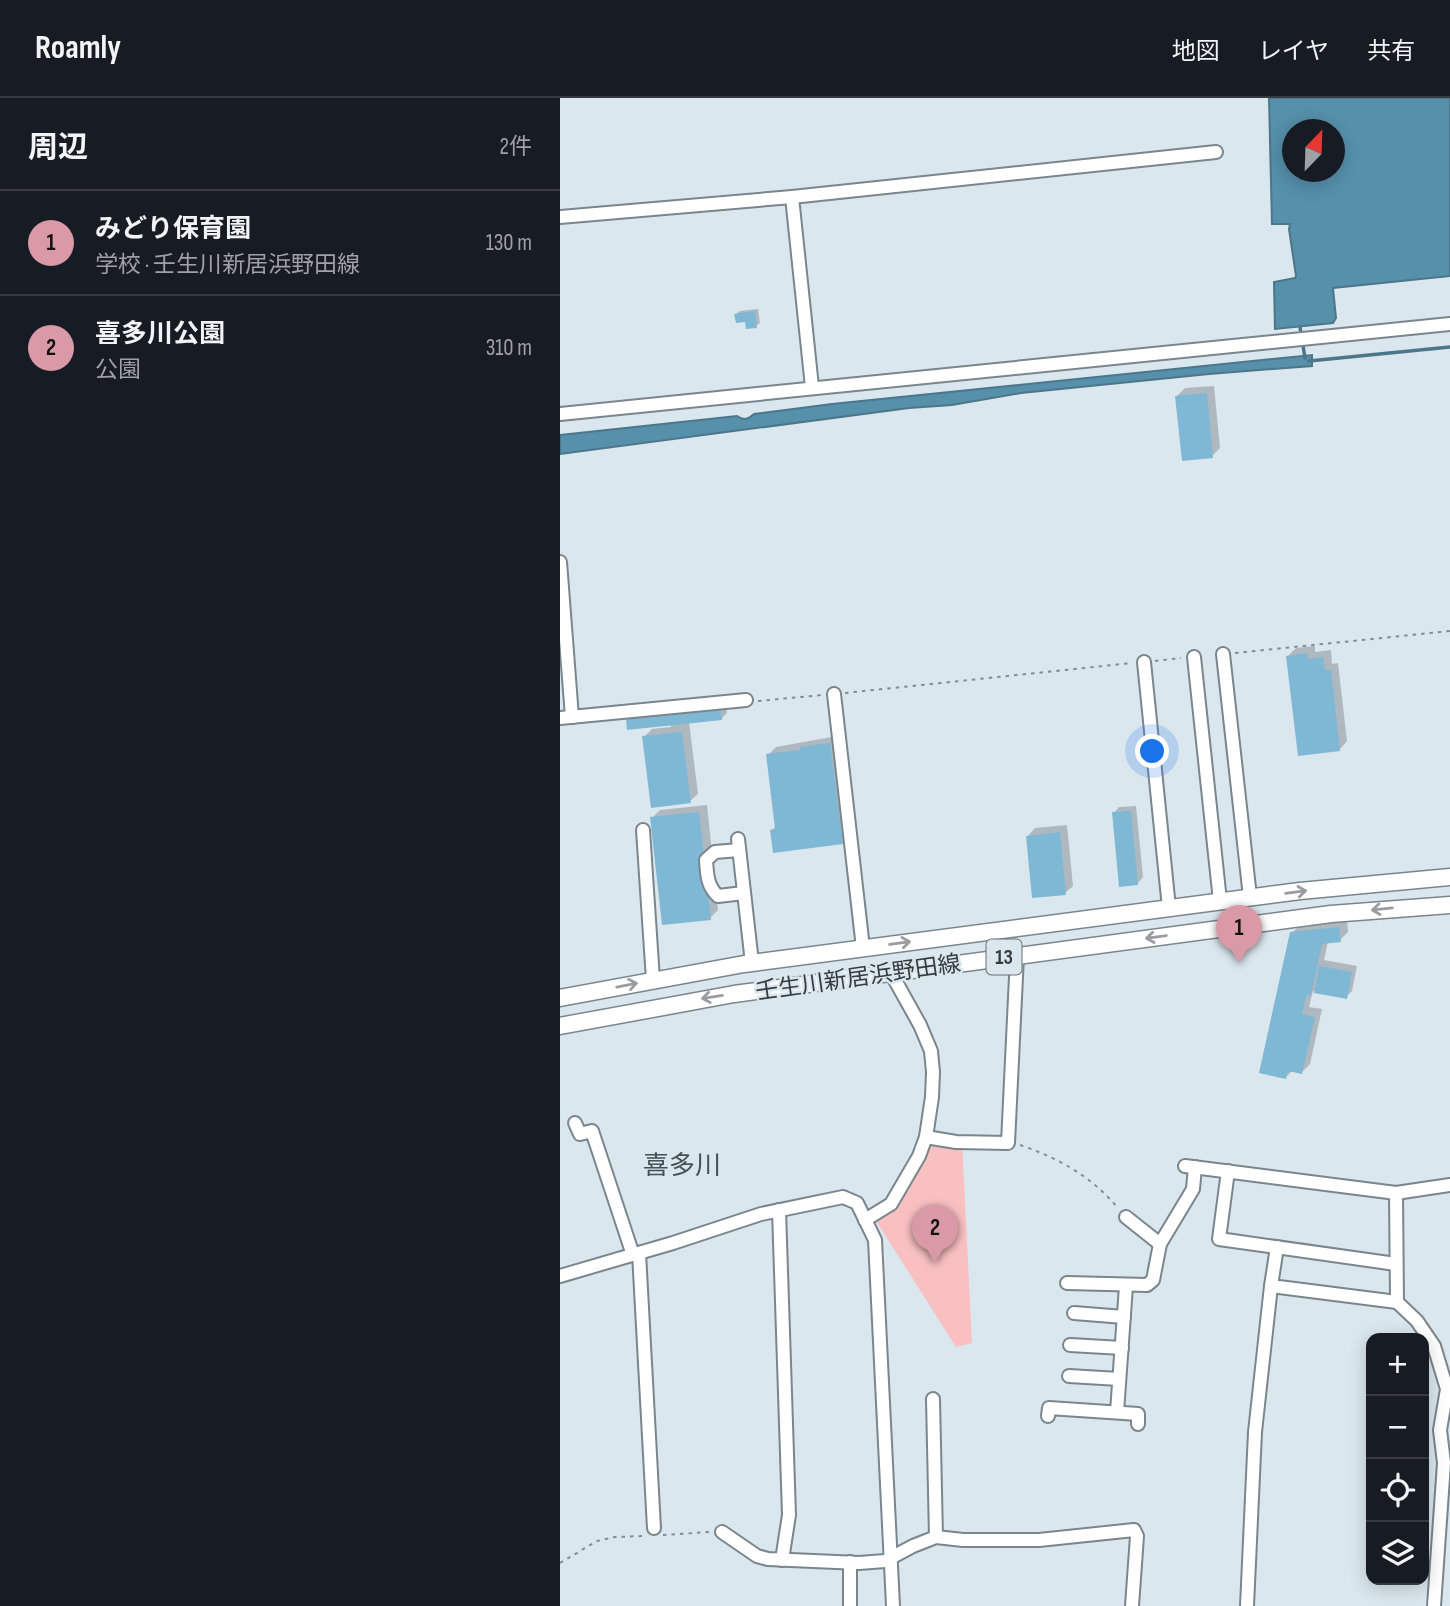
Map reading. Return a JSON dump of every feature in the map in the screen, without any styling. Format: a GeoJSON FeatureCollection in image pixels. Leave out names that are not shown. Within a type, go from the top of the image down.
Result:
{"type":"FeatureCollection","features":[{"type":"Feature","properties":{"kind":"main road","name":"壬生川新居浜野田線"},"geometry":{"type":"LineString","coordinates":[[560,998],[752,963],[1250,897],[1388,881],[1450,877]]}},
{"type":"Feature","properties":{"kind":"main road","name":"壬生川新居浜野田線"},"geometry":{"type":"LineString","coordinates":[[560,1026],[734,994],[891,972],[1331,914],[1450,905]]}},
{"type":"Feature","properties":{"kind":"street"},"geometry":{"type":"LineString","coordinates":[[560,217],[792,197],[1216,152]]}},
{"type":"Feature","properties":{"kind":"street"},"geometry":{"type":"LineString","coordinates":[[792,197],[812,387]]}},
{"type":"Feature","properties":{"kind":"street"},"geometry":{"type":"LineString","coordinates":[[560,414],[1450,324]]}},
{"type":"Feature","properties":{"kind":"street"},"geometry":{"type":"LineString","coordinates":[[560,562],[566,717],[746,700]]}},
{"type":"Feature","properties":{"kind":"street"},"geometry":{"type":"LineString","coordinates":[[1223,654],[1250,897]]}},
{"type":"Feature","properties":{"kind":"street"},"geometry":{"type":"LineString","coordinates":[[1194,657],[1220,901]]}},
{"type":"Feature","properties":{"kind":"street"},"geometry":{"type":"LineString","coordinates":[[1144,662],[1169,908]]}},
{"type":"Feature","properties":{"kind":"street"},"geometry":{"type":"LineString","coordinates":[[834,694],[863,948]]}},
{"type":"Feature","properties":{"kind":"street"},"geometry":{"type":"LineString","coordinates":[[643,830],[653,980]]}},
{"type":"Feature","properties":{"kind":"street"},"geometry":{"type":"LineString","coordinates":[[744,893],[718,896],[710,889],[706,860],[715,852],[738,844],[744,893],[752,963]]}},
{"type":"Feature","properties":{"kind":"street"},"geometry":{"type":"LineString","coordinates":[[926,1137],[957,1142],[1009,1143],[1017,956]]}},
{"type":"Feature","properties":{"kind":"street"},"geometry":{"type":"LineString","coordinates":[[865,1220],[891,1204],[919,1156],[926,1137],[933,1084],[931,1051],[891,972]]}},
{"type":"Feature","properties":{"kind":"street"},"geometry":{"type":"LineString","coordinates":[[575,1123],[580,1134],[592,1131],[636,1254],[654,1528]]}},
{"type":"Feature","properties":{"kind":"street"},"geometry":{"type":"LineString","coordinates":[[1066,1283],[1126,1286],[1147,1285],[1153,1280],[1160,1244],[1193,1189],[1190,1167],[1396,1193],[1450,1185]]}},
{"type":"Feature","properties":{"kind":"street"},"geometry":{"type":"LineString","coordinates":[[1228,1171],[1219,1239],[1396,1264]]}},
{"type":"Feature","properties":{"kind":"street"},"geometry":{"type":"LineString","coordinates":[[1396,1193],[1397,1303]]}},
{"type":"Feature","properties":{"kind":"street"},"geometry":{"type":"LineString","coordinates":[[560,1276],[779,1210],[843,1197],[857,1203],[875,1240],[893,1606]]}},
{"type":"Feature","properties":{"kind":"street"},"geometry":{"type":"LineString","coordinates":[[779,1210],[789,1515],[782,1560]]}},
{"type":"Feature","properties":{"kind":"street"},"geometry":{"type":"LineString","coordinates":[[1126,1217],[1160,1244]]}},
{"type":"Feature","properties":{"kind":"street"},"geometry":{"type":"LineString","coordinates":[[1247,1606],[1255,1432],[1277,1247]]}},
{"type":"Feature","properties":{"kind":"street"},"geometry":{"type":"LineString","coordinates":[[1117,1412],[1126,1286]]}},
{"type":"Feature","properties":{"kind":"street"},"geometry":{"type":"LineString","coordinates":[[1271,1286],[1397,1303],[1417,1321],[1434,1346],[1447,1389],[1440,1430],[1444,1463],[1434,1606]]}},
{"type":"Feature","properties":{"kind":"street"},"geometry":{"type":"LineString","coordinates":[[1074,1313],[1124,1317]]}},
{"type":"Feature","properties":{"kind":"street"},"geometry":{"type":"LineString","coordinates":[[1070,1345],[1122,1348]]}},
{"type":"Feature","properties":{"kind":"street"},"geometry":{"type":"LineString","coordinates":[[1069,1376],[1119,1379]]}},
{"type":"Feature","properties":{"kind":"street"},"geometry":{"type":"LineString","coordinates":[[933,1399],[936,1537]]}},
{"type":"Feature","properties":{"kind":"street"},"geometry":{"type":"LineString","coordinates":[[1048,1416],[1049,1408],[1117,1412],[1138,1414],[1138,1424]]}},
{"type":"Feature","properties":{"kind":"street"},"geometry":{"type":"LineString","coordinates":[[722,1532],[757,1556],[782,1560],[850,1562],[885,1561],[936,1537],[1039,1540],[1134,1530],[1137,1536],[1132,1606]]}},
{"type":"Feature","properties":{"kind":"street"},"geometry":{"type":"LineString","coordinates":[[850,1562],[850,1606]]}},
{"type":"Feature","properties":{"kind":"path"},"geometry":{"type":"LineString","coordinates":[[1223,654],[1450,631]]}},
{"type":"Feature","properties":{"kind":"path"},"geometry":{"type":"LineString","coordinates":[[746,700],[762,701],[1194,657]]}},
{"type":"Feature","properties":{"kind":"path"},"geometry":{"type":"LineString","coordinates":[[1009,1143],[1022,1145],[1074,1169],[1105,1193],[1126,1217]]}},
{"type":"Feature","properties":{"kind":"path"},"geometry":{"type":"LineString","coordinates":[[560,1563],[597,1541],[606,1539],[722,1532]]}},
{"type":"Feature","properties":{"kind":"shaded area"},"geometry":{"type":"Polygon","coordinates":[[[926,1137],[962,1142],[972,1343],[956,1347],[873,1216],[891,1204],[926,1137]]]}},
{"type":"Feature","properties":{"kind":"water"},"geometry":{"type":"Polygon","coordinates":[[[1269,98],[1450,98],[1450,276],[1333,288],[1336,318],[1333,323],[1275,329],[1274,282],[1296,276],[1290,224],[1272,224],[1269,98]]]}},
{"type":"Feature","properties":{"kind":"water"},"geometry":{"type":"Polygon","coordinates":[[[1312,355],[1312,366],[1021,393],[952,405],[909,408],[560,454],[560,435],[737,416],[746,419],[754,414],[832,404],[1312,355]]]}},
{"type":"Feature","properties":{"kind":"building"},"geometry":{"type":"Polygon","coordinates":[[[755,311],[757,328],[746,329],[745,322],[736,323],[734,314],[755,311]]]}},
{"type":"Feature","properties":{"kind":"building"},"geometry":{"type":"Polygon","coordinates":[[[1207,393],[1213,458],[1182,461],[1175,396],[1207,393]]]}},
{"type":"Feature","properties":{"kind":"building"},"geometry":{"type":"Polygon","coordinates":[[[1307,653],[1308,659],[1323,657],[1325,670],[1331,670],[1340,751],[1298,756],[1286,656],[1307,653]]]}},
{"type":"Feature","properties":{"kind":"building"},"geometry":{"type":"Polygon","coordinates":[[[720,706],[722,720],[627,730],[626,718],[635,717],[635,714],[720,706]]]}},
{"type":"Feature","properties":{"kind":"building"},"geometry":{"type":"Polygon","coordinates":[[[682,732],[691,803],[651,808],[642,736],[682,732]]]}},
{"type":"Feature","properties":{"kind":"building"},"geometry":{"type":"Polygon","coordinates":[[[830,743],[843,844],[773,853],[770,830],[775,829],[766,754],[830,743]]]}},
{"type":"Feature","properties":{"kind":"building"},"geometry":{"type":"Polygon","coordinates":[[[1131,811],[1138,885],[1119,887],[1112,812],[1131,811]]]}},
{"type":"Feature","properties":{"kind":"building"},"geometry":{"type":"Polygon","coordinates":[[[699,812],[711,920],[662,925],[650,817],[699,812]]]}},
{"type":"Feature","properties":{"kind":"building"},"geometry":{"type":"Polygon","coordinates":[[[1060,832],[1066,895],[1032,898],[1026,836],[1060,832]]]}},
{"type":"Feature","properties":{"kind":"building"},"geometry":{"type":"Polygon","coordinates":[[[1339,927],[1341,942],[1322,944],[1311,995],[1307,994],[1302,1014],[1315,1017],[1302,1074],[1288,1071],[1286,1079],[1259,1073],[1290,932],[1339,927]]]}},
{"type":"Feature","properties":{"kind":"building"},"geometry":{"type":"Polygon","coordinates":[[[1319,966],[1352,972],[1347,999],[1314,993],[1319,966]]]}},
{"type":"Feature","properties":{"kind":"waterway"},"geometry":{"type":"LineString","coordinates":[[1300,327],[1305,358]]}},
{"type":"Feature","properties":{"kind":"waterway"},"geometry":{"type":"LineString","coordinates":[[1309,361],[1450,347]]}},
{"type":"Feature","properties":{"kind":"place","name":"みどり保育園"},"geometry":{"type":"Point","coordinates":[1239,963]}},
{"type":"Feature","properties":{"kind":"place","name":"喜多川公園"},"geometry":{"type":"Point","coordinates":[935,1263]}},
{"type":"Feature","properties":{"kind":"district","name":"喜多川"},"geometry":{"type":"Point","coordinates":[682,1165]}}]}
